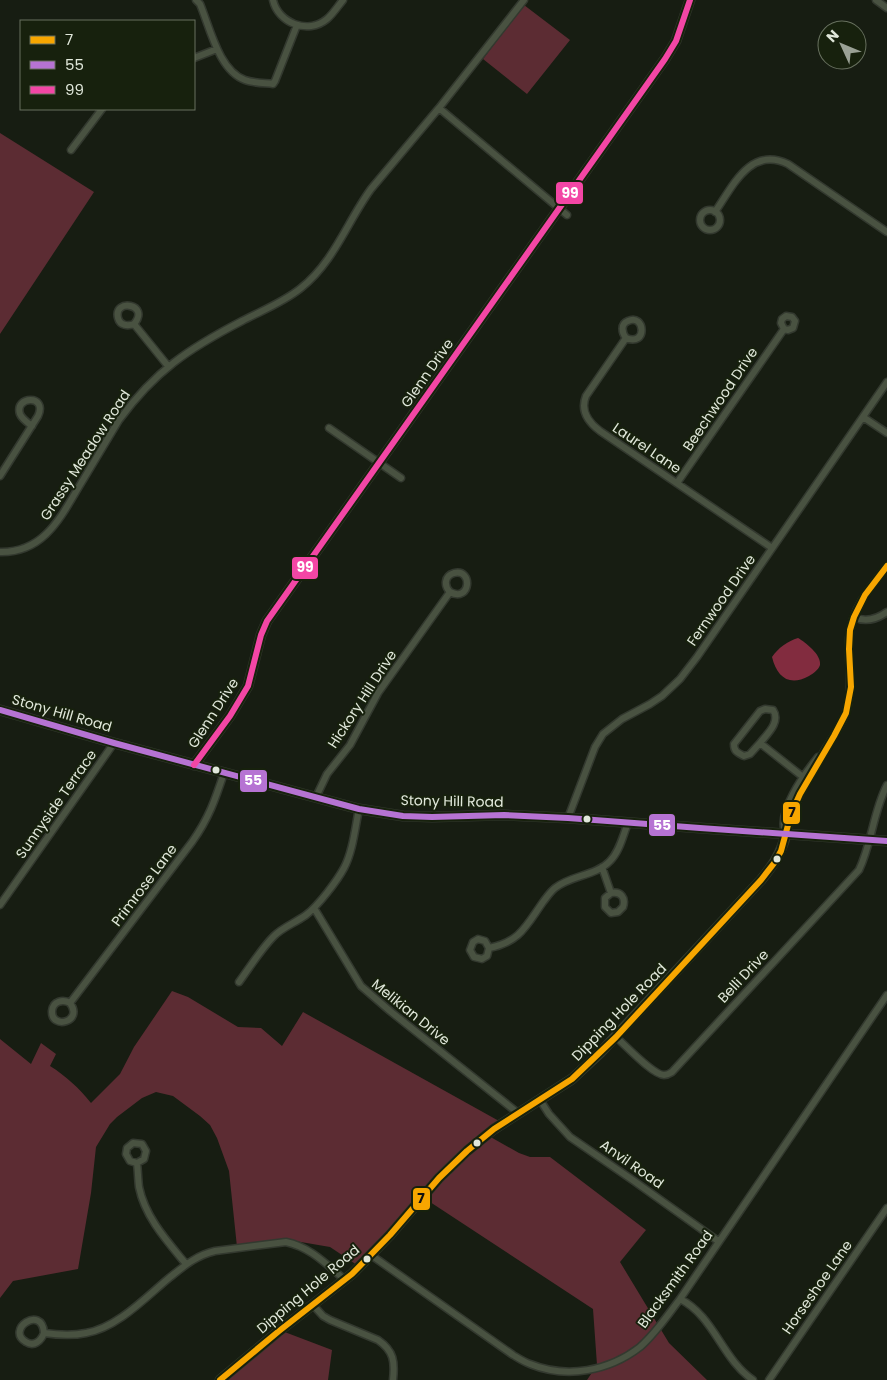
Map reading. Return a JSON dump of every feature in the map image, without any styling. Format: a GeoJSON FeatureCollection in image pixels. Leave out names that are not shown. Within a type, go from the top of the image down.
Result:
{"type":"FeatureCollection","features":[{"type":"Feature","properties":{"kind":"main road","name":"Glenn Drive"},"geometry":{"type":"LineString","coordinates":[[194,765],[230,716],[248,686],[261,635],[267,621],[379,464],[564,212],[672,50],[690,0]]}},
{"type":"Feature","properties":{"kind":"main road","name":"Stony Hill Road"},"geometry":{"type":"LineString","coordinates":[[0,710],[114,743],[360,809],[403,816],[504,815],[568,818],[887,841]]}},
{"type":"Feature","properties":{"kind":"main road","name":"Dipping Hole Road"},"geometry":{"type":"LineString","coordinates":[[220,1380],[272,1336],[352,1274],[390,1235],[422,1196],[479,1141],[518,1113],[572,1079],[616,1037],[761,880],[781,851],[786,834]]}},
{"type":"Feature","properties":{"kind":"street"},"geometry":{"type":"LineString","coordinates":[[196,0],[200,4],[208,22],[223,61],[232,72],[245,80],[273,84],[297,25]]}},
{"type":"Feature","properties":{"kind":"street"},"geometry":{"type":"LineString","coordinates":[[273,0],[274,6],[280,15],[289,22],[308,27],[328,19],[342,0]]}},
{"type":"Feature","properties":{"kind":"street","name":"Grassy Meadow Road"},"geometry":{"type":"LineString","coordinates":[[0,552],[23,549],[35,543],[54,526],[115,427],[145,388],[168,366],[204,341],[293,294],[309,282],[324,266],[362,202],[524,0]]}},
{"type":"Feature","properties":{"kind":"street"},"geometry":{"type":"LineString","coordinates":[[876,0],[887,8]]}},
{"type":"Feature","properties":{"kind":"street"},"geometry":{"type":"LineString","coordinates":[[195,58],[217,49]]}},
{"type":"Feature","properties":{"kind":"street"},"geometry":{"type":"LineString","coordinates":[[439,108],[564,212]]}},
{"type":"Feature","properties":{"kind":"street"},"geometry":{"type":"LineString","coordinates":[[71,150],[101,110]]}},
{"type":"Feature","properties":{"kind":"street"},"geometry":{"type":"LineString","coordinates":[[715,212],[749,166],[759,160],[771,158],[788,164],[887,232]]}},
{"type":"Feature","properties":{"kind":"street"},"geometry":{"type":"LineString","coordinates":[[134,324],[168,366]]}},
{"type":"Feature","properties":{"kind":"street","name":"Beechwood Drive"},"geometry":{"type":"LineString","coordinates":[[677,484],[784,329]]}},
{"type":"Feature","properties":{"kind":"street","name":"Laurel Lane"},"geometry":{"type":"LineString","coordinates":[[626,338],[584,401],[584,413],[593,426],[772,548]]}},
{"type":"Feature","properties":{"kind":"street","name":"Fernwood Drive"},"geometry":{"type":"LineString","coordinates":[[568,818],[595,747],[603,734],[622,719],[662,696],[680,679],[887,382]]}},
{"type":"Feature","properties":{"kind":"street"},"geometry":{"type":"LineString","coordinates":[[863,417],[887,433]]}},
{"type":"Feature","properties":{"kind":"street"},"geometry":{"type":"LineString","coordinates":[[0,476],[32,426]]}},
{"type":"Feature","properties":{"kind":"street"},"geometry":{"type":"LineString","coordinates":[[329,428],[401,478]]}},
{"type":"Feature","properties":{"kind":"street"},"geometry":{"type":"LineString","coordinates":[[786,834],[791,814],[800,794],[842,722],[848,705],[851,687],[850,630],[864,595],[887,566]]}},
{"type":"Feature","properties":{"kind":"street","name":"Hickory Hill Drive"},"geometry":{"type":"LineString","coordinates":[[316,797],[327,774],[350,745],[376,698],[450,592]]}},
{"type":"Feature","properties":{"kind":"street"},"geometry":{"type":"LineString","coordinates":[[854,617],[860,620],[870,620],[887,612]]}},
{"type":"Feature","properties":{"kind":"street"},"geometry":{"type":"LineString","coordinates":[[765,709],[774,710],[776,721],[760,743],[750,754],[744,756],[734,749],[734,744],[760,711],[765,709]]}},
{"type":"Feature","properties":{"kind":"street","name":"Sunnyside Terrace"},"geometry":{"type":"LineString","coordinates":[[0,905],[114,743]]}},
{"type":"Feature","properties":{"kind":"street"},"geometry":{"type":"LineString","coordinates":[[760,743],[803,777]]}},
{"type":"Feature","properties":{"kind":"street"},"geometry":{"type":"LineString","coordinates":[[786,834],[782,824],[794,793],[812,764],[826,749]]}},
{"type":"Feature","properties":{"kind":"street","name":"Primrose Lane"},"geometry":{"type":"LineString","coordinates":[[70,1003],[203,826],[214,805],[224,773]]}},
{"type":"Feature","properties":{"kind":"street","name":"Belli Drive"},"geometry":{"type":"LineString","coordinates":[[616,1037],[653,1070],[662,1075],[672,1072],[859,870],[870,840],[880,800],[887,785]]}},
{"type":"Feature","properties":{"kind":"street"},"geometry":{"type":"LineString","coordinates":[[239,982],[274,935],[314,908],[344,869],[360,809]]}},
{"type":"Feature","properties":{"kind":"street"},"geometry":{"type":"LineString","coordinates":[[489,948],[506,943],[520,934],[555,888],[602,867],[610,861],[617,851],[628,822]]}},
{"type":"Feature","properties":{"kind":"street"},"geometry":{"type":"LineString","coordinates":[[602,867],[611,892]]}},
{"type":"Feature","properties":{"kind":"street","name":"Melikian Drive"},"geometry":{"type":"LineString","coordinates":[[314,908],[361,986],[518,1113]]}},
{"type":"Feature","properties":{"kind":"street","name":"Blacksmith Road"},"geometry":{"type":"LineString","coordinates":[[371,1255],[513,1355],[530,1364],[560,1371],[576,1372],[592,1370],[624,1358],[641,1346],[659,1327],[680,1299],[887,995]]}},
{"type":"Feature","properties":{"kind":"street","name":"Anvil Road"},"geometry":{"type":"LineString","coordinates":[[540,1100],[549,1114],[570,1137],[718,1241]]}},
{"type":"Feature","properties":{"kind":"street"},"geometry":{"type":"LineString","coordinates":[[138,1163],[139,1186],[150,1215],[186,1264]]}},
{"type":"Feature","properties":{"kind":"street","name":"Horseshoe Lane"},"geometry":{"type":"LineString","coordinates":[[769,1380],[887,1208]]}},
{"type":"Feature","properties":{"kind":"street"},"geometry":{"type":"LineString","coordinates":[[44,1333],[60,1335],[77,1334],[96,1331],[106,1327],[186,1264],[198,1256],[215,1251],[286,1242],[297,1244],[307,1249],[344,1279]]}},
{"type":"Feature","properties":{"kind":"street"},"geometry":{"type":"LineString","coordinates":[[680,1299],[694,1308],[734,1363],[753,1380]]}},
{"type":"Feature","properties":{"kind":"street"},"geometry":{"type":"LineString","coordinates":[[312,1305],[330,1320],[383,1343],[392,1357],[394,1366],[393,1380]]}},
{"type":"Feature","properties":{"kind":"shaded area"},"geometry":{"type":"Polygon","coordinates":[[[524,5],[570,40],[527,94],[483,59],[524,5]]]}},
{"type":"Feature","properties":{"kind":"shaded area"},"geometry":{"type":"Polygon","coordinates":[[[0,133],[94,192],[0,334],[0,133]]]}},
{"type":"Feature","properties":{"kind":"shaded area"},"geometry":{"type":"Polygon","coordinates":[[[798,638],[816,653],[820,665],[809,676],[790,680],[781,675],[777,670],[772,657],[784,645],[798,638]]]}},
{"type":"Feature","properties":{"kind":"shaded area"},"geometry":{"type":"Polygon","coordinates":[[[172,991],[188,997],[238,1027],[261,1028],[282,1046],[303,1012],[499,1121],[487,1135],[530,1157],[550,1157],[646,1230],[620,1262],[669,1343],[707,1380],[587,1380],[597,1365],[593,1309],[427,1200],[399,1232],[360,1267],[330,1247],[295,1241],[237,1247],[229,1171],[217,1138],[210,1125],[200,1116],[173,1096],[156,1092],[142,1098],[117,1117],[110,1124],[96,1147],[91,1193],[78,1269],[13,1281],[0,1298],[0,1039],[31,1064],[41,1043],[56,1054],[50,1066],[82,1092],[91,1103],[120,1074],[134,1047],[172,991]]]}},
{"type":"Feature","properties":{"kind":"shaded area"},"geometry":{"type":"Polygon","coordinates":[[[282,1331],[332,1350],[328,1380],[218,1380],[282,1331]]]}},
{"type":"Feature","properties":{"kind":"transit line","name":"99"},"geometry":{"type":"LineString","coordinates":[[194,765],[230,716],[248,686],[261,635],[267,621],[665,59],[676,41],[690,0]]}},
{"type":"Feature","properties":{"kind":"transit line","name":"7"},"geometry":{"type":"LineString","coordinates":[[220,1380],[352,1274],[390,1235],[439,1178],[467,1151],[494,1129],[572,1079],[616,1037],[761,880],[781,851],[791,814],[800,794],[846,713],[851,687],[850,630],[865,595],[887,566]]}},
{"type":"Feature","properties":{"kind":"transit line","name":"55"},"geometry":{"type":"LineString","coordinates":[[0,710],[114,743],[359,809],[403,816],[504,815],[568,818],[887,841]]}}]}
